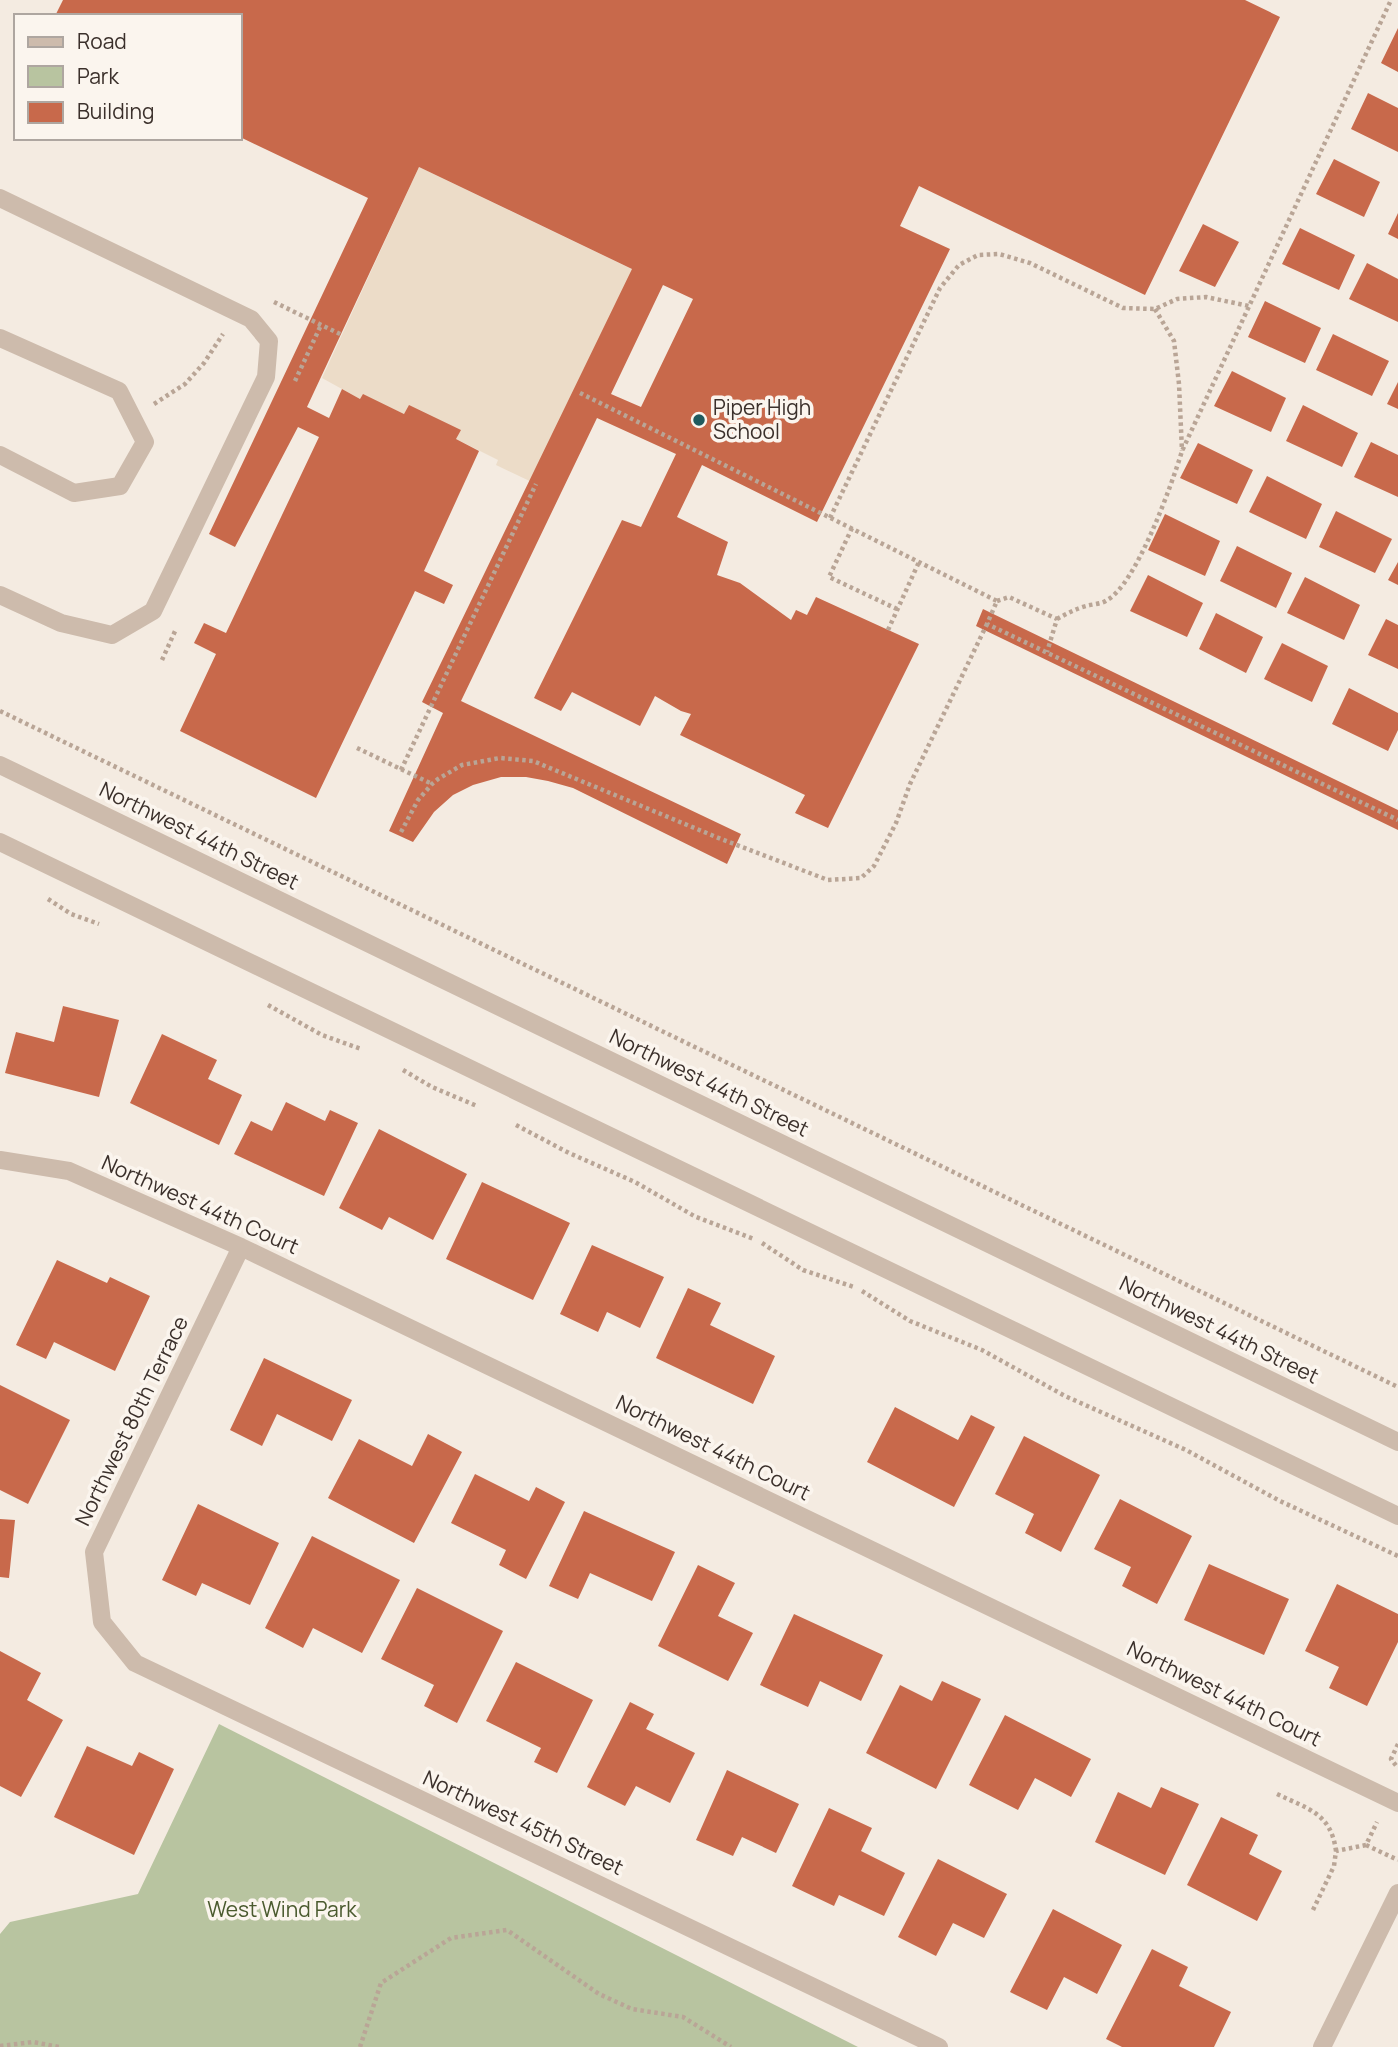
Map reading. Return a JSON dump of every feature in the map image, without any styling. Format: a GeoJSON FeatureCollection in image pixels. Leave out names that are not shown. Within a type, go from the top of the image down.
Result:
{"type":"FeatureCollection","features":[{"type":"Feature","properties":{"kind":"street"},"geometry":{"type":"LineString","coordinates":[[0,198],[251,318],[269,341],[266,377],[153,611],[112,635],[61,623],[0,595]]}},
{"type":"Feature","properties":{"kind":"street"},"geometry":{"type":"LineString","coordinates":[[0,338],[119,391],[145,442],[120,486],[74,493],[0,456]]}},
{"type":"Feature","properties":{"kind":"street","name":"Northwest 44th Street"},"geometry":{"type":"LineString","coordinates":[[0,765],[1398,1442]]}},
{"type":"Feature","properties":{"kind":"street"},"geometry":{"type":"LineString","coordinates":[[0,842],[1398,1516]]}},
{"type":"Feature","properties":{"kind":"street","name":"Northwest 44th Court"},"geometry":{"type":"LineString","coordinates":[[0,1160],[69,1171],[241,1247],[1393,1800]]}},
{"type":"Feature","properties":{"kind":"street","name":"Northwest 80th Terrace"},"geometry":{"type":"LineString","coordinates":[[103,1622],[94,1552],[241,1247]]}},
{"type":"Feature","properties":{"kind":"street","name":"Northwest 45th Street"},"geometry":{"type":"LineString","coordinates":[[103,1622],[135,1664],[939,2047]]}},
{"type":"Feature","properties":{"kind":"street"},"geometry":{"type":"LineString","coordinates":[[1322,2047],[1398,1893]]}},
{"type":"Feature","properties":{"kind":"path"},"geometry":{"type":"LineString","coordinates":[[1046,652],[1056,619],[1072,611],[1107,601],[1121,588],[1142,552],[1170,491],[1182,451],[1391,0]]}},
{"type":"Feature","properties":{"kind":"path"},"geometry":{"type":"LineString","coordinates":[[830,518],[940,288],[959,265],[978,255],[999,254],[1030,263],[1123,308],[1155,309],[1177,299],[1206,297],[1250,306]]}},
{"type":"Feature","properties":{"kind":"path"},"geometry":{"type":"LineString","coordinates":[[1155,309],[1174,341],[1182,451]]}},
{"type":"Feature","properties":{"kind":"path"},"geometry":{"type":"LineString","coordinates":[[132,417],[185,384],[221,338],[234,310]]}},
{"type":"Feature","properties":{"kind":"path"},"geometry":{"type":"LineString","coordinates":[[580,393],[997,601],[1009,597],[1056,619]]}},
{"type":"Feature","properties":{"kind":"path"},"geometry":{"type":"LineString","coordinates":[[401,770],[536,484]]}},
{"type":"Feature","properties":{"kind":"path"},"geometry":{"type":"LineString","coordinates":[[852,528],[829,577],[897,609]]}},
{"type":"Feature","properties":{"kind":"path"},"geometry":{"type":"LineString","coordinates":[[888,630],[919,562]]}},
{"type":"Feature","properties":{"kind":"path"},"geometry":{"type":"LineString","coordinates":[[401,832],[418,800],[438,779],[463,765],[500,758],[533,761],[708,834],[828,880],[862,878],[874,866],[896,823],[910,784],[997,601]]}},
{"type":"Feature","properties":{"kind":"path"},"geometry":{"type":"LineString","coordinates":[[987,624],[1398,820]]}},
{"type":"Feature","properties":{"kind":"path"},"geometry":{"type":"LineString","coordinates":[[0,711],[1398,1387]]}},
{"type":"Feature","properties":{"kind":"path"},"geometry":{"type":"LineString","coordinates":[[357,748],[432,785]]}},
{"type":"Feature","properties":{"kind":"path"},"geometry":{"type":"LineString","coordinates":[[45,897],[71,914],[105,926]]}},
{"type":"Feature","properties":{"kind":"path"},"geometry":{"type":"LineString","coordinates":[[268,1005],[322,1035],[367,1052]]}},
{"type":"Feature","properties":{"kind":"path"},"geometry":{"type":"LineString","coordinates":[[394,1065],[432,1087],[488,1110]]}},
{"type":"Feature","properties":{"kind":"path"},"geometry":{"type":"LineString","coordinates":[[511,1122],[569,1153],[635,1182],[696,1216],[759,1241],[803,1270],[858,1289],[910,1321],[982,1350],[1065,1396],[1186,1450],[1280,1501],[1398,1556]]}},
{"type":"Feature","properties":{"kind":"path"},"geometry":{"type":"LineString","coordinates":[[1398,1744],[1391,1759],[1398,1768]]}},
{"type":"Feature","properties":{"kind":"path"},"geometry":{"type":"LineString","coordinates":[[1277,1794],[1317,1813],[1329,1825],[1335,1838],[1334,1866],[1313,1910]]}},
{"type":"Feature","properties":{"kind":"path"},"geometry":{"type":"LineString","coordinates":[[1366,1845],[1393,1800]]}},
{"type":"Feature","properties":{"kind":"path"},"geometry":{"type":"LineString","coordinates":[[1336,1851],[1366,1845],[1398,1860]]}},
{"type":"Feature","properties":{"kind":"path"},"geometry":{"type":"LineString","coordinates":[[360,2047],[382,1983],[451,1938],[507,1930],[599,1994],[632,2009],[682,2017],[731,2047]]}},
{"type":"Feature","properties":{"kind":"path"},"geometry":{"type":"LineString","coordinates":[[0,2046],[33,2042],[59,2047]]}},
{"type":"Feature","properties":{"kind":"green space","name":"West Wind Park"},"geometry":{"type":"Polygon","coordinates":[[[219,1724],[858,2047],[0,2047],[0,1934],[10,1922],[138,1894],[219,1724]]]}},
{"type":"Feature","properties":{"kind":"shaded area"},"geometry":{"type":"Polygon","coordinates":[[[419,167],[638,272],[536,484],[496,465],[498,460],[456,439],[460,430],[409,406],[404,414],[363,395],[360,399],[322,378],[419,167]]]}},
{"type":"Feature","properties":{"kind":"building"},"geometry":{"type":"Polygon","coordinates":[[[63,0],[1245,0],[1280,17],[1145,295],[919,186],[900,226],[950,249],[817,522],[702,465],[677,517],[728,542],[717,575],[740,583],[791,620],[796,610],[807,615],[816,597],[919,644],[828,828],[795,813],[805,795],[680,735],[691,714],[655,696],[640,726],[572,692],[561,711],[534,698],[622,520],[641,527],[676,454],[597,418],[461,701],[741,834],[727,864],[573,788],[526,777],[501,777],[473,785],[453,795],[434,812],[413,842],[389,831],[443,713],[422,702],[632,269],[419,167],[307,407],[329,418],[342,389],[360,399],[363,394],[404,414],[409,405],[461,430],[456,439],[479,451],[424,571],[453,585],[444,604],[415,591],[316,798],[180,731],[216,654],[194,643],[204,623],[226,633],[319,437],[298,427],[235,547],[209,534],[368,198],[242,138],[242,14],[56,14],[63,0]],[[663,285],[611,394],[641,407],[693,299],[663,285]]]}},
{"type":"Feature","properties":{"kind":"building"},"geometry":{"type":"Polygon","coordinates":[[[1398,28],[1398,72],[1381,63],[1398,28]]]}},
{"type":"Feature","properties":{"kind":"building"},"geometry":{"type":"Polygon","coordinates":[[[1368,93],[1398,108],[1398,152],[1351,129],[1368,93]]]}},
{"type":"Feature","properties":{"kind":"building"},"geometry":{"type":"Polygon","coordinates":[[[1334,159],[1380,182],[1364,217],[1316,194],[1334,159]]]}},
{"type":"Feature","properties":{"kind":"building"},"geometry":{"type":"Polygon","coordinates":[[[1398,213],[1398,239],[1388,234],[1398,213]]]}},
{"type":"Feature","properties":{"kind":"building"},"geometry":{"type":"Polygon","coordinates":[[[1203,224],[1239,242],[1215,287],[1179,271],[1203,224]]]}},
{"type":"Feature","properties":{"kind":"building"},"geometry":{"type":"Polygon","coordinates":[[[1300,228],[1355,255],[1339,290],[1282,264],[1300,228]]]}},
{"type":"Feature","properties":{"kind":"building"},"geometry":{"type":"Polygon","coordinates":[[[1367,263],[1398,279],[1398,322],[1349,299],[1367,263]]]}},
{"type":"Feature","properties":{"kind":"building"},"geometry":{"type":"Polygon","coordinates":[[[1265,301],[1321,328],[1305,363],[1248,337],[1265,301]]]}},
{"type":"Feature","properties":{"kind":"building"},"geometry":{"type":"Polygon","coordinates":[[[1333,334],[1389,361],[1372,396],[1316,370],[1333,334]]]}},
{"type":"Feature","properties":{"kind":"building"},"geometry":{"type":"Polygon","coordinates":[[[1232,371],[1286,398],[1271,432],[1214,406],[1232,371]]]}},
{"type":"Feature","properties":{"kind":"building"},"geometry":{"type":"Polygon","coordinates":[[[1398,382],[1398,409],[1387,404],[1398,382]]]}},
{"type":"Feature","properties":{"kind":"building"},"geometry":{"type":"Polygon","coordinates":[[[1303,405],[1358,433],[1342,467],[1286,441],[1303,405]]]}},
{"type":"Feature","properties":{"kind":"building"},"geometry":{"type":"Polygon","coordinates":[[[1371,442],[1398,455],[1398,497],[1354,477],[1371,442]]]}},
{"type":"Feature","properties":{"kind":"building"},"geometry":{"type":"Polygon","coordinates":[[[1198,443],[1253,470],[1237,504],[1180,478],[1198,443]]]}},
{"type":"Feature","properties":{"kind":"building"},"geometry":{"type":"Polygon","coordinates":[[[1267,476],[1322,504],[1306,539],[1249,512],[1267,476]]]}},
{"type":"Feature","properties":{"kind":"building"},"geometry":{"type":"Polygon","coordinates":[[[1336,511],[1392,539],[1375,573],[1319,547],[1336,511]]]}},
{"type":"Feature","properties":{"kind":"building"},"geometry":{"type":"Polygon","coordinates":[[[1165,514],[1220,541],[1205,576],[1148,550],[1165,514]]]}},
{"type":"Feature","properties":{"kind":"building"},"geometry":{"type":"Polygon","coordinates":[[[1237,546],[1292,573],[1276,608],[1220,581],[1237,546]]]}},
{"type":"Feature","properties":{"kind":"building"},"geometry":{"type":"Polygon","coordinates":[[[1398,562],[1398,585],[1388,580],[1398,562]]]}},
{"type":"Feature","properties":{"kind":"building"},"geometry":{"type":"Polygon","coordinates":[[[1148,575],[1203,603],[1187,637],[1130,611],[1148,575]]]}},
{"type":"Feature","properties":{"kind":"building"},"geometry":{"type":"Polygon","coordinates":[[[1305,577],[1360,605],[1344,640],[1287,613],[1305,577]]]}},
{"type":"Feature","properties":{"kind":"building"},"geometry":{"type":"Polygon","coordinates":[[[983,609],[1398,810],[1398,830],[976,626],[983,609]]]}},
{"type":"Feature","properties":{"kind":"building"},"geometry":{"type":"Polygon","coordinates":[[[1216,613],[1263,637],[1246,673],[1199,649],[1216,613]]]}},
{"type":"Feature","properties":{"kind":"building"},"geometry":{"type":"Polygon","coordinates":[[[1386,619],[1398,625],[1398,669],[1368,655],[1386,619]]]}},
{"type":"Feature","properties":{"kind":"building"},"geometry":{"type":"Polygon","coordinates":[[[1282,643],[1328,666],[1312,702],[1264,679],[1282,643]]]}},
{"type":"Feature","properties":{"kind":"building"},"geometry":{"type":"Polygon","coordinates":[[[1349,688],[1398,713],[1398,730],[1388,751],[1332,724],[1349,688]]]}},
{"type":"Feature","properties":{"kind":"building"},"geometry":{"type":"Polygon","coordinates":[[[63,1006],[119,1020],[99,1097],[5,1073],[16,1032],[54,1042],[63,1006]]]}},
{"type":"Feature","properties":{"kind":"building"},"geometry":{"type":"Polygon","coordinates":[[[162,1034],[217,1060],[208,1079],[242,1095],[219,1145],[130,1103],[162,1034]]]}},
{"type":"Feature","properties":{"kind":"building"},"geometry":{"type":"Polygon","coordinates":[[[286,1102],[325,1121],[330,1110],[358,1123],[324,1196],[234,1154],[251,1121],[272,1131],[286,1102]]]}},
{"type":"Feature","properties":{"kind":"building"},"geometry":{"type":"Polygon","coordinates":[[[379,1129],[467,1174],[433,1240],[389,1217],[382,1230],[339,1208],[379,1129]]]}},
{"type":"Feature","properties":{"kind":"building"},"geometry":{"type":"Polygon","coordinates":[[[482,1182],[570,1223],[533,1300],[446,1259],[482,1182]]]}},
{"type":"Feature","properties":{"kind":"building"},"geometry":{"type":"Polygon","coordinates":[[[592,1245],[664,1277],[640,1328],[607,1312],[598,1332],[560,1314],[592,1245]]]}},
{"type":"Feature","properties":{"kind":"building"},"geometry":{"type":"Polygon","coordinates":[[[57,1260],[107,1283],[110,1277],[150,1296],[115,1371],[54,1342],[46,1359],[16,1345],[57,1260]]]}},
{"type":"Feature","properties":{"kind":"building"},"geometry":{"type":"Polygon","coordinates":[[[688,1288],[721,1303],[710,1325],[775,1356],[753,1404],[656,1358],[688,1288]]]}},
{"type":"Feature","properties":{"kind":"building"},"geometry":{"type":"Polygon","coordinates":[[[264,1358],[352,1400],[332,1441],[277,1414],[262,1446],[230,1430],[264,1358]]]}},
{"type":"Feature","properties":{"kind":"building"},"geometry":{"type":"Polygon","coordinates":[[[0,1385],[70,1420],[28,1504],[0,1490],[0,1385]]]}},
{"type":"Feature","properties":{"kind":"building"},"geometry":{"type":"Polygon","coordinates":[[[895,1407],[958,1440],[971,1415],[995,1427],[954,1507],[867,1462],[895,1407]]]}},
{"type":"Feature","properties":{"kind":"building"},"geometry":{"type":"Polygon","coordinates":[[[428,1434],[462,1452],[414,1543],[328,1498],[359,1439],[412,1466],[428,1434]]]}},
{"type":"Feature","properties":{"kind":"building"},"geometry":{"type":"Polygon","coordinates":[[[1024,1436],[1100,1475],[1061,1552],[1025,1533],[1034,1514],[995,1494],[1024,1436]]]}},
{"type":"Feature","properties":{"kind":"building"},"geometry":{"type":"Polygon","coordinates":[[[475,1474],[529,1501],[536,1487],[565,1502],[526,1579],[499,1565],[506,1550],[451,1523],[475,1474]]]}},
{"type":"Feature","properties":{"kind":"building"},"geometry":{"type":"Polygon","coordinates":[[[1120,1499],[1192,1536],[1157,1604],[1122,1586],[1131,1567],[1094,1549],[1120,1499]]]}},
{"type":"Feature","properties":{"kind":"building"},"geometry":{"type":"Polygon","coordinates":[[[198,1504],[279,1543],[250,1605],[202,1583],[196,1596],[162,1580],[198,1504]]]}},
{"type":"Feature","properties":{"kind":"building"},"geometry":{"type":"Polygon","coordinates":[[[584,1511],[675,1552],[652,1601],[590,1573],[578,1599],[549,1586],[584,1511]]]}},
{"type":"Feature","properties":{"kind":"building"},"geometry":{"type":"Polygon","coordinates":[[[0,1519],[15,1520],[9,1578],[0,1577],[0,1519]]]}},
{"type":"Feature","properties":{"kind":"building"},"geometry":{"type":"Polygon","coordinates":[[[312,1536],[400,1580],[362,1653],[313,1628],[303,1648],[265,1628],[312,1536]]]}},
{"type":"Feature","properties":{"kind":"building"},"geometry":{"type":"Polygon","coordinates":[[[1209,1564],[1289,1599],[1264,1655],[1184,1620],[1209,1564]]]}},
{"type":"Feature","properties":{"kind":"building"},"geometry":{"type":"Polygon","coordinates":[[[698,1565],[735,1583],[718,1616],[753,1633],[728,1681],[658,1646],[698,1565]]]}},
{"type":"Feature","properties":{"kind":"building"},"geometry":{"type":"Polygon","coordinates":[[[1337,1584],[1398,1614],[1398,1642],[1367,1706],[1329,1688],[1339,1667],[1305,1651],[1337,1584]]]}},
{"type":"Feature","properties":{"kind":"building"},"geometry":{"type":"Polygon","coordinates":[[[417,1588],[503,1631],[457,1723],[424,1706],[434,1685],[381,1659],[417,1588]]]}},
{"type":"Feature","properties":{"kind":"building"},"geometry":{"type":"Polygon","coordinates":[[[794,1614],[883,1655],[861,1701],[820,1681],[808,1707],[760,1685],[794,1614]]]}},
{"type":"Feature","properties":{"kind":"building"},"geometry":{"type":"Polygon","coordinates":[[[0,1651],[41,1673],[27,1700],[63,1720],[21,1797],[0,1786],[0,1651]]]}},
{"type":"Feature","properties":{"kind":"building"},"geometry":{"type":"Polygon","coordinates":[[[516,1662],[593,1700],[557,1773],[534,1762],[541,1748],[486,1721],[516,1662]]]}},
{"type":"Feature","properties":{"kind":"building"},"geometry":{"type":"Polygon","coordinates":[[[942,1681],[981,1699],[936,1789],[866,1753],[900,1685],[932,1701],[942,1681]]]}},
{"type":"Feature","properties":{"kind":"building"},"geometry":{"type":"Polygon","coordinates":[[[630,1702],[654,1714],[646,1729],[695,1753],[670,1803],[636,1786],[625,1806],[587,1787],[630,1702]]]}},
{"type":"Feature","properties":{"kind":"building"},"geometry":{"type":"Polygon","coordinates":[[[1005,1715],[1091,1759],[1071,1797],[1035,1778],[1018,1810],[969,1785],[1005,1715]]]}},
{"type":"Feature","properties":{"kind":"building"},"geometry":{"type":"Polygon","coordinates":[[[87,1746],[132,1766],[139,1752],[174,1769],[134,1855],[54,1817],[87,1746]]]}},
{"type":"Feature","properties":{"kind":"building"},"geometry":{"type":"Polygon","coordinates":[[[727,1770],[799,1804],[776,1853],[742,1837],[733,1856],[696,1840],[727,1770]]]}},
{"type":"Feature","properties":{"kind":"building"},"geometry":{"type":"Polygon","coordinates":[[[1161,1787],[1199,1804],[1165,1875],[1095,1842],[1118,1792],[1151,1808],[1161,1787]]]}},
{"type":"Feature","properties":{"kind":"building"},"geometry":{"type":"Polygon","coordinates":[[[829,1808],[872,1828],[861,1851],[905,1873],[884,1916],[839,1895],[834,1906],[792,1886],[829,1808]]]}},
{"type":"Feature","properties":{"kind":"building"},"geometry":{"type":"Polygon","coordinates":[[[1221,1817],[1258,1835],[1249,1854],[1282,1871],[1257,1921],[1187,1885],[1221,1817]]]}},
{"type":"Feature","properties":{"kind":"building"},"geometry":{"type":"Polygon","coordinates":[[[938,1859],[1007,1894],[984,1938],[953,1923],[936,1956],[898,1937],[938,1859]]]}},
{"type":"Feature","properties":{"kind":"building"},"geometry":{"type":"Polygon","coordinates":[[[1053,1909],[1122,1945],[1097,1994],[1064,1977],[1047,2010],[1010,1992],[1053,1909]]]}},
{"type":"Feature","properties":{"kind":"building"},"geometry":{"type":"Polygon","coordinates":[[[1152,1949],[1188,1967],[1179,1986],[1231,2012],[1214,2047],[1122,2047],[1106,2039],[1152,1949]]]}},
{"type":"Feature","properties":{"kind":"place","name":"Piper High School"},"geometry":{"type":"Point","coordinates":[699,420]}}]}
